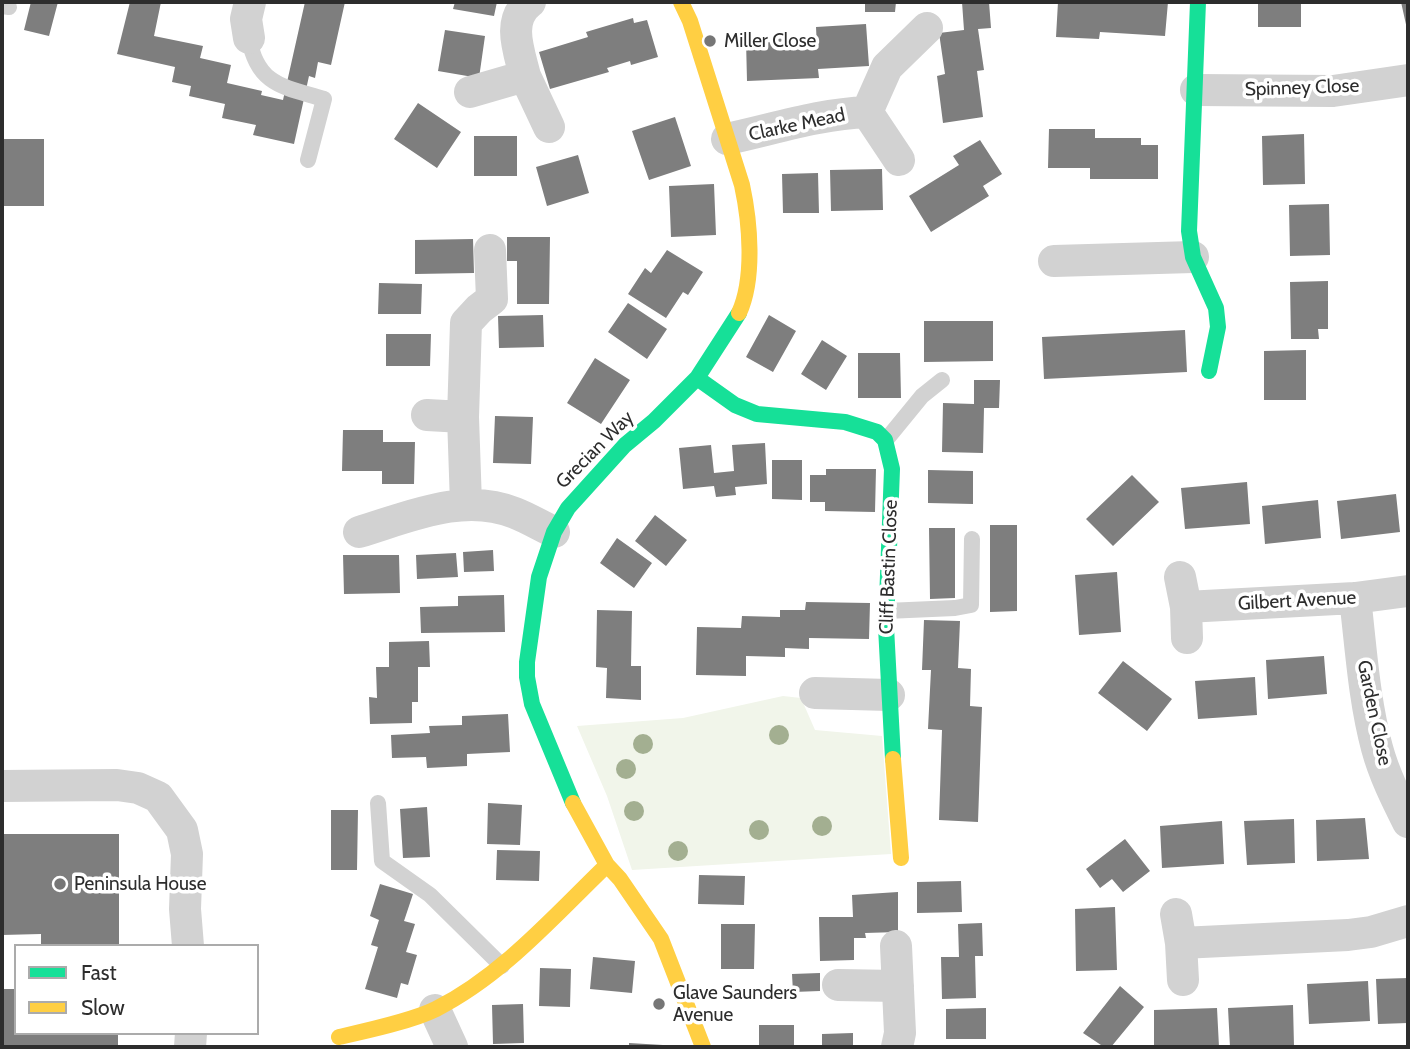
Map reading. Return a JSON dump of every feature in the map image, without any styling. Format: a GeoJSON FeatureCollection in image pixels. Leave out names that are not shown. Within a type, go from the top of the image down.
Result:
{"type":"FeatureCollection","features":[{"type":"Feature","properties":{"kind":"street"},"geometry":{"type":"LineString","coordinates":[[249,38],[246,19],[250,2]]}},
{"type":"Feature","properties":{"kind":"street"},"geometry":{"type":"LineString","coordinates":[[530,2],[519,15],[515,34],[526,76],[549,127]]}},
{"type":"Feature","properties":{"kind":"street","name":"Grecian Way"},"geometry":{"type":"LineString","coordinates":[[681,2],[690,21],[742,185],[748,212],[748,272],[741,309],[697,378],[654,421],[625,445],[591,481],[568,508],[554,532],[539,577],[527,677],[532,704],[570,798],[607,865],[620,879],[661,939],[703,1047]]}},
{"type":"Feature","properties":{"kind":"street"},"geometry":{"type":"LineString","coordinates":[[1198,2],[1189,231],[1193,257],[1216,308],[1229,329],[1209,371]]}},
{"type":"Feature","properties":{"kind":"street","name":"Clarke Mead"},"geometry":{"type":"LineString","coordinates":[[867,112],[887,67],[927,28]]}},
{"type":"Feature","properties":{"kind":"street"},"geometry":{"type":"LineString","coordinates":[[470,92],[526,76]]}},
{"type":"Feature","properties":{"kind":"street","name":"Spinney Close"},"geometry":{"type":"LineString","coordinates":[[1196,90],[1333,90],[1408,80]]}},
{"type":"Feature","properties":{"kind":"street","name":"Clarke Mead"},"geometry":{"type":"LineString","coordinates":[[727,139],[815,117],[867,112]]}},
{"type":"Feature","properties":{"kind":"street","name":"Clarke Mead"},"geometry":{"type":"LineString","coordinates":[[867,112],[899,160]]}},
{"type":"Feature","properties":{"kind":"street"},"geometry":{"type":"LineString","coordinates":[[466,504],[463,417],[466,323],[478,309],[492,299],[489,250]]}},
{"type":"Feature","properties":{"kind":"street"},"geometry":{"type":"LineString","coordinates":[[1054,261],[1193,257]]}},
{"type":"Feature","properties":{"kind":"street"},"geometry":{"type":"LineString","coordinates":[[697,378],[742,408],[776,416],[856,424],[878,433],[886,440]]}},
{"type":"Feature","properties":{"kind":"street"},"geometry":{"type":"LineString","coordinates":[[427,415],[463,417]]}},
{"type":"Feature","properties":{"kind":"street","name":"Cliff Bastin Close"},"geometry":{"type":"LineString","coordinates":[[886,440],[891,457],[892,482],[885,587],[888,695],[901,858]]}},
{"type":"Feature","properties":{"kind":"street"},"geometry":{"type":"LineString","coordinates":[[359,532],[434,510],[466,504],[514,512],[554,532]]}},
{"type":"Feature","properties":{"kind":"street"},"geometry":{"type":"LineString","coordinates":[[1180,577],[1186,607],[1187,638]]}},
{"type":"Feature","properties":{"kind":"street","name":"Gilbert Avenue"},"geometry":{"type":"LineString","coordinates":[[1186,607],[1355,598],[1408,591]]}},
{"type":"Feature","properties":{"kind":"street","name":"Garden Close"},"geometry":{"type":"LineString","coordinates":[[1355,598],[1363,668],[1377,747],[1392,789],[1408,822]]}},
{"type":"Feature","properties":{"kind":"street"},"geometry":{"type":"LineString","coordinates":[[815,693],[888,695]]}},
{"type":"Feature","properties":{"kind":"street"},"geometry":{"type":"LineString","coordinates":[[2,786],[117,785],[138,788],[158,797],[182,830],[187,854],[185,909],[188,944]]}},
{"type":"Feature","properties":{"kind":"street"},"geometry":{"type":"LineString","coordinates":[[339,1037],[435,1010],[502,966],[607,865]]}},
{"type":"Feature","properties":{"kind":"street"},"geometry":{"type":"LineString","coordinates":[[1183,980],[1178,928],[1348,935],[1371,932],[1408,921]]}},
{"type":"Feature","properties":{"kind":"street"},"geometry":{"type":"LineString","coordinates":[[896,946],[900,1033],[897,1047]]}},
{"type":"Feature","properties":{"kind":"street"},"geometry":{"type":"LineString","coordinates":[[838,985],[898,986]]}},
{"type":"Feature","properties":{"kind":"street"},"geometry":{"type":"LineString","coordinates":[[435,1010],[452,1047]]}},
{"type":"Feature","properties":{"kind":"lane"},"geometry":{"type":"LineString","coordinates":[[249,38],[260,70],[274,83],[324,99],[308,160]]}},
{"type":"Feature","properties":{"kind":"lane"},"geometry":{"type":"LineString","coordinates":[[886,440],[922,396],[943,380]]}},
{"type":"Feature","properties":{"kind":"lane"},"geometry":{"type":"LineString","coordinates":[[886,611],[971,606],[972,539]]}},
{"type":"Feature","properties":{"kind":"lane"},"geometry":{"type":"LineString","coordinates":[[378,803],[382,861],[430,895],[502,966]]}},
{"type":"Feature","properties":{"kind":"shaded area"},"geometry":{"type":"Polygon","coordinates":[[[783,696],[801,698],[815,730],[882,736],[891,854],[632,870],[607,796],[577,726],[683,718],[783,696]]]}},
{"type":"Feature","properties":{"kind":"building"},"geometry":{"type":"Polygon","coordinates":[[[31,2],[58,2],[49,36],[24,30],[31,2]]]}},
{"type":"Feature","properties":{"kind":"building"},"geometry":{"type":"Polygon","coordinates":[[[130,2],[161,2],[154,36],[203,46],[200,58],[231,65],[227,83],[262,91],[261,95],[283,100],[305,2],[345,2],[331,65],[318,62],[315,78],[309,76],[294,144],[253,135],[256,125],[222,118],[225,104],[189,96],[191,86],[172,82],[175,67],[117,54],[130,2]]]}},
{"type":"Feature","properties":{"kind":"building"},"geometry":{"type":"Polygon","coordinates":[[[455,2],[497,2],[494,16],[453,9],[455,2]]]}},
{"type":"Feature","properties":{"kind":"building"},"geometry":{"type":"Polygon","coordinates":[[[865,2],[896,2],[895,12],[865,12],[865,2]]]}},
{"type":"Feature","properties":{"kind":"building"},"geometry":{"type":"Polygon","coordinates":[[[962,2],[989,2],[991,28],[978,29],[984,70],[977,71],[983,117],[943,123],[937,76],[945,74],[939,33],[964,30],[962,2]]]}},
{"type":"Feature","properties":{"kind":"building"},"geometry":{"type":"Polygon","coordinates":[[[1058,2],[1168,2],[1165,36],[1100,32],[1099,39],[1056,37],[1058,2]]]}},
{"type":"Feature","properties":{"kind":"building"},"geometry":{"type":"Polygon","coordinates":[[[1258,2],[1301,2],[1301,27],[1258,27],[1258,2]]]}},
{"type":"Feature","properties":{"kind":"building"},"geometry":{"type":"Polygon","coordinates":[[[1401,2],[1408,2],[1408,29],[1407,29],[1401,2]]]}},
{"type":"Feature","properties":{"kind":"building"},"geometry":{"type":"Polygon","coordinates":[[[633,18],[634,23],[647,20],[658,57],[631,65],[630,61],[607,68],[609,72],[550,89],[539,52],[588,37],[586,32],[633,18]]]}},
{"type":"Feature","properties":{"kind":"building"},"geometry":{"type":"Polygon","coordinates":[[[866,24],[869,66],[818,69],[819,78],[747,81],[746,40],[794,38],[794,49],[817,48],[816,27],[866,24]]]}},
{"type":"Feature","properties":{"kind":"building"},"geometry":{"type":"Polygon","coordinates":[[[445,30],[485,36],[479,78],[438,71],[445,30]]]}},
{"type":"Feature","properties":{"kind":"building"},"geometry":{"type":"Polygon","coordinates":[[[418,103],[461,132],[437,168],[394,139],[418,103]]]}},
{"type":"Feature","properties":{"kind":"building"},"geometry":{"type":"Polygon","coordinates":[[[675,117],[691,166],[649,180],[632,131],[675,117]]]}},
{"type":"Feature","properties":{"kind":"building"},"geometry":{"type":"Polygon","coordinates":[[[1049,129],[1095,129],[1095,138],[1141,138],[1141,145],[1158,145],[1158,179],[1090,179],[1090,168],[1048,168],[1049,129]]]}},
{"type":"Feature","properties":{"kind":"building"},"geometry":{"type":"Polygon","coordinates":[[[1304,134],[1305,184],[1263,185],[1262,136],[1304,134]]]}},
{"type":"Feature","properties":{"kind":"building"},"geometry":{"type":"Polygon","coordinates":[[[474,136],[517,136],[517,176],[474,176],[474,136]]]}},
{"type":"Feature","properties":{"kind":"building"},"geometry":{"type":"Polygon","coordinates":[[[2,139],[44,139],[44,206],[2,206],[2,139]]]}},
{"type":"Feature","properties":{"kind":"building"},"geometry":{"type":"Polygon","coordinates":[[[980,140],[1002,174],[983,186],[989,196],[931,232],[909,196],[959,165],[953,156],[980,140]]]}},
{"type":"Feature","properties":{"kind":"building"},"geometry":{"type":"Polygon","coordinates":[[[578,155],[589,193],[547,206],[536,167],[578,155]]]}},
{"type":"Feature","properties":{"kind":"building"},"geometry":{"type":"Polygon","coordinates":[[[882,169],[883,210],[831,211],[830,170],[882,169]]]}},
{"type":"Feature","properties":{"kind":"building"},"geometry":{"type":"Polygon","coordinates":[[[818,173],[819,213],[783,213],[782,174],[818,173]]]}},
{"type":"Feature","properties":{"kind":"building"},"geometry":{"type":"Polygon","coordinates":[[[714,184],[716,235],[671,237],[669,186],[714,184]]]}},
{"type":"Feature","properties":{"kind":"building"},"geometry":{"type":"Polygon","coordinates":[[[1329,204],[1330,255],[1290,256],[1289,205],[1329,204]]]}},
{"type":"Feature","properties":{"kind":"building"},"geometry":{"type":"Polygon","coordinates":[[[507,237],[550,237],[549,304],[517,304],[517,261],[507,261],[507,237]]]}},
{"type":"Feature","properties":{"kind":"building"},"geometry":{"type":"Polygon","coordinates":[[[473,239],[474,273],[415,274],[415,240],[473,239]]]}},
{"type":"Feature","properties":{"kind":"building"},"geometry":{"type":"Polygon","coordinates":[[[667,250],[703,272],[688,295],[683,292],[666,318],[628,294],[645,268],[651,273],[667,250]]]}},
{"type":"Feature","properties":{"kind":"building"},"geometry":{"type":"Polygon","coordinates":[[[1328,281],[1328,329],[1318,329],[1319,339],[1291,339],[1290,282],[1328,281]]]}},
{"type":"Feature","properties":{"kind":"building"},"geometry":{"type":"Polygon","coordinates":[[[379,283],[422,284],[421,314],[378,314],[379,283]]]}},
{"type":"Feature","properties":{"kind":"building"},"geometry":{"type":"Polygon","coordinates":[[[628,303],[667,329],[647,359],[608,332],[628,303]]]}},
{"type":"Feature","properties":{"kind":"building"},"geometry":{"type":"Polygon","coordinates":[[[543,315],[544,347],[499,348],[498,316],[543,315]]]}},
{"type":"Feature","properties":{"kind":"building"},"geometry":{"type":"Polygon","coordinates":[[[769,315],[796,331],[773,372],[746,357],[769,315]]]}},
{"type":"Feature","properties":{"kind":"building"},"geometry":{"type":"Polygon","coordinates":[[[924,321],[993,321],[993,361],[924,362],[924,321]]]}},
{"type":"Feature","properties":{"kind":"building"},"geometry":{"type":"Polygon","coordinates":[[[1185,330],[1187,372],[1044,379],[1042,337],[1185,330]]]}},
{"type":"Feature","properties":{"kind":"building"},"geometry":{"type":"Polygon","coordinates":[[[386,334],[431,334],[430,366],[386,366],[386,334]]]}},
{"type":"Feature","properties":{"kind":"building"},"geometry":{"type":"Polygon","coordinates":[[[822,340],[847,356],[826,390],[801,374],[822,340]]]}},
{"type":"Feature","properties":{"kind":"building"},"geometry":{"type":"Polygon","coordinates":[[[1306,350],[1306,400],[1264,400],[1264,351],[1306,350]]]}},
{"type":"Feature","properties":{"kind":"building"},"geometry":{"type":"Polygon","coordinates":[[[858,353],[900,353],[901,398],[858,398],[858,353]]]}},
{"type":"Feature","properties":{"kind":"building"},"geometry":{"type":"Polygon","coordinates":[[[595,358],[630,380],[601,424],[567,403],[595,358]]]}},
{"type":"Feature","properties":{"kind":"building"},"geometry":{"type":"Polygon","coordinates":[[[974,380],[1000,380],[999,408],[984,408],[983,453],[942,452],[943,403],[974,404],[974,380]]]}},
{"type":"Feature","properties":{"kind":"building"},"geometry":{"type":"Polygon","coordinates":[[[495,416],[533,417],[531,464],[493,463],[495,416]]]}},
{"type":"Feature","properties":{"kind":"building"},"geometry":{"type":"Polygon","coordinates":[[[343,430],[383,430],[383,442],[415,442],[414,484],[382,484],[382,471],[342,471],[343,430]]]}},
{"type":"Feature","properties":{"kind":"building"},"geometry":{"type":"Polygon","coordinates":[[[765,443],[767,484],[735,487],[736,495],[716,497],[714,486],[683,489],[679,448],[711,445],[714,473],[734,471],[732,445],[765,443]]]}},
{"type":"Feature","properties":{"kind":"building"},"geometry":{"type":"Polygon","coordinates":[[[772,460],[802,460],[802,500],[772,499],[772,460]]]}},
{"type":"Feature","properties":{"kind":"building"},"geometry":{"type":"Polygon","coordinates":[[[826,469],[876,469],[875,512],[825,511],[825,502],[810,502],[810,475],[826,475],[826,469]]]}},
{"type":"Feature","properties":{"kind":"building"},"geometry":{"type":"Polygon","coordinates":[[[928,470],[973,471],[973,504],[928,503],[928,470]]]}},
{"type":"Feature","properties":{"kind":"building"},"geometry":{"type":"Polygon","coordinates":[[[1132,475],[1159,502],[1113,546],[1086,519],[1132,475]]]}},
{"type":"Feature","properties":{"kind":"building"},"geometry":{"type":"Polygon","coordinates":[[[1247,482],[1250,524],[1185,529],[1181,488],[1247,482]]]}},
{"type":"Feature","properties":{"kind":"building"},"geometry":{"type":"Polygon","coordinates":[[[1396,494],[1400,532],[1341,539],[1337,501],[1396,494]]]}},
{"type":"Feature","properties":{"kind":"building"},"geometry":{"type":"Polygon","coordinates":[[[1318,500],[1321,538],[1265,544],[1262,506],[1318,500]]]}},
{"type":"Feature","properties":{"kind":"building"},"geometry":{"type":"Polygon","coordinates":[[[655,515],[687,540],[666,566],[635,541],[655,515]]]}},
{"type":"Feature","properties":{"kind":"building"},"geometry":{"type":"Polygon","coordinates":[[[990,525],[1017,525],[1017,611],[990,612],[990,525]]]}},
{"type":"Feature","properties":{"kind":"building"},"geometry":{"type":"Polygon","coordinates":[[[929,528],[955,528],[955,598],[930,599],[929,528]]]}},
{"type":"Feature","properties":{"kind":"building"},"geometry":{"type":"Polygon","coordinates":[[[617,538],[652,563],[634,588],[600,563],[617,538]]]}},
{"type":"Feature","properties":{"kind":"building"},"geometry":{"type":"Polygon","coordinates":[[[493,550],[494,571],[464,572],[463,552],[493,550]]]}},
{"type":"Feature","properties":{"kind":"building"},"geometry":{"type":"Polygon","coordinates":[[[456,553],[458,577],[417,579],[416,555],[456,553]]]}},
{"type":"Feature","properties":{"kind":"building"},"geometry":{"type":"Polygon","coordinates":[[[343,555],[399,555],[400,593],[344,594],[343,555]]]}},
{"type":"Feature","properties":{"kind":"building"},"geometry":{"type":"Polygon","coordinates":[[[1117,572],[1121,632],[1079,635],[1075,575],[1117,572]]]}},
{"type":"Feature","properties":{"kind":"building"},"geometry":{"type":"Polygon","coordinates":[[[504,595],[505,632],[421,633],[420,607],[458,606],[458,596],[504,595]]]}},
{"type":"Feature","properties":{"kind":"building"},"geometry":{"type":"Polygon","coordinates":[[[806,602],[870,603],[869,639],[809,638],[809,649],[785,648],[785,657],[746,656],[746,676],[696,675],[697,627],[741,628],[742,616],[780,617],[780,610],[805,610],[806,602]]]}},
{"type":"Feature","properties":{"kind":"building"},"geometry":{"type":"Polygon","coordinates":[[[597,610],[632,611],[631,666],[641,666],[641,700],[606,698],[607,668],[596,667],[597,610]]]}},
{"type":"Feature","properties":{"kind":"building"},"geometry":{"type":"Polygon","coordinates":[[[924,620],[960,621],[958,668],[971,669],[970,706],[982,707],[978,822],[939,820],[942,730],[928,729],[931,670],[922,670],[924,620]]]}},
{"type":"Feature","properties":{"kind":"building"},"geometry":{"type":"Polygon","coordinates":[[[429,641],[430,667],[418,667],[418,702],[412,702],[412,723],[370,724],[369,697],[377,698],[376,667],[389,667],[389,642],[429,641]]]}},
{"type":"Feature","properties":{"kind":"building"},"geometry":{"type":"Polygon","coordinates":[[[1324,656],[1327,694],[1268,699],[1266,660],[1324,656]]]}},
{"type":"Feature","properties":{"kind":"building"},"geometry":{"type":"Polygon","coordinates":[[[1123,661],[1172,699],[1147,731],[1098,693],[1123,661]]]}},
{"type":"Feature","properties":{"kind":"building"},"geometry":{"type":"Polygon","coordinates":[[[1255,677],[1257,715],[1198,719],[1195,681],[1255,677]]]}},
{"type":"Feature","properties":{"kind":"building"},"geometry":{"type":"Polygon","coordinates":[[[508,714],[510,752],[467,754],[467,766],[427,768],[426,757],[392,758],[391,735],[430,733],[429,726],[462,725],[462,716],[508,714]]]}},
{"type":"Feature","properties":{"kind":"building"},"geometry":{"type":"Polygon","coordinates":[[[488,803],[522,805],[520,845],[487,844],[488,803]]]}},
{"type":"Feature","properties":{"kind":"building"},"geometry":{"type":"Polygon","coordinates":[[[427,807],[430,857],[403,858],[400,809],[427,807]]]}},
{"type":"Feature","properties":{"kind":"building"},"geometry":{"type":"Polygon","coordinates":[[[331,810],[358,810],[357,870],[331,870],[331,810]]]}},
{"type":"Feature","properties":{"kind":"building"},"geometry":{"type":"Polygon","coordinates":[[[1365,818],[1369,859],[1317,861],[1316,820],[1365,818]]]}},
{"type":"Feature","properties":{"kind":"building"},"geometry":{"type":"Polygon","coordinates":[[[1294,819],[1295,863],[1247,865],[1244,821],[1294,819]]]}},
{"type":"Feature","properties":{"kind":"building"},"geometry":{"type":"Polygon","coordinates":[[[1222,821],[1224,864],[1162,868],[1160,826],[1222,821]]]}},
{"type":"Feature","properties":{"kind":"building","name":"Peninsula House"},"geometry":{"type":"Polygon","coordinates":[[[2,834],[119,834],[119,944],[41,944],[41,934],[2,935],[2,834]]]}},
{"type":"Feature","properties":{"kind":"building"},"geometry":{"type":"Polygon","coordinates":[[[1125,839],[1150,871],[1123,892],[1112,879],[1100,888],[1086,869],[1125,839]]]}},
{"type":"Feature","properties":{"kind":"building"},"geometry":{"type":"Polygon","coordinates":[[[497,850],[540,851],[539,881],[496,880],[497,850]]]}},
{"type":"Feature","properties":{"kind":"building"},"geometry":{"type":"Polygon","coordinates":[[[699,875],[745,876],[744,905],[698,904],[699,875]]]}},
{"type":"Feature","properties":{"kind":"building"},"geometry":{"type":"Polygon","coordinates":[[[961,881],[962,912],[917,913],[917,882],[961,881]]]}},
{"type":"Feature","properties":{"kind":"building"},"geometry":{"type":"Polygon","coordinates":[[[380,884],[413,894],[404,921],[415,924],[406,952],[417,955],[408,985],[401,983],[397,998],[365,989],[378,947],[371,945],[379,920],[370,916],[380,884]]]}},
{"type":"Feature","properties":{"kind":"building"},"geometry":{"type":"Polygon","coordinates":[[[898,892],[898,932],[865,933],[866,938],[854,938],[854,960],[820,961],[819,917],[853,917],[852,895],[898,892]]]}},
{"type":"Feature","properties":{"kind":"building"},"geometry":{"type":"Polygon","coordinates":[[[1115,907],[1117,970],[1076,971],[1075,909],[1115,907]]]}},
{"type":"Feature","properties":{"kind":"building"},"geometry":{"type":"Polygon","coordinates":[[[982,923],[983,956],[975,956],[976,998],[942,999],[941,957],[959,957],[958,924],[982,923]]]}},
{"type":"Feature","properties":{"kind":"building"},"geometry":{"type":"Polygon","coordinates":[[[721,924],[755,924],[754,969],[721,969],[721,924]]]}},
{"type":"Feature","properties":{"kind":"building"},"geometry":{"type":"Polygon","coordinates":[[[593,957],[635,961],[632,993],[590,989],[593,957]]]}},
{"type":"Feature","properties":{"kind":"building"},"geometry":{"type":"Polygon","coordinates":[[[540,968],[571,969],[570,1007],[539,1006],[540,968]]]}},
{"type":"Feature","properties":{"kind":"building"},"geometry":{"type":"Polygon","coordinates":[[[820,973],[820,991],[793,992],[792,974],[820,973]]]}},
{"type":"Feature","properties":{"kind":"building"},"geometry":{"type":"Polygon","coordinates":[[[1408,978],[1408,1023],[1378,1024],[1376,979],[1408,978]]]}},
{"type":"Feature","properties":{"kind":"building"},"geometry":{"type":"Polygon","coordinates":[[[1368,981],[1370,1021],[1309,1024],[1307,984],[1368,981]]]}},
{"type":"Feature","properties":{"kind":"building"},"geometry":{"type":"Polygon","coordinates":[[[1120,986],[1144,1007],[1111,1047],[1104,1047],[1083,1033],[1120,986]]]}},
{"type":"Feature","properties":{"kind":"building"},"geometry":{"type":"Polygon","coordinates":[[[2,989],[14,989],[14,1035],[118,1035],[118,1047],[2,1047],[2,989]]]}},
{"type":"Feature","properties":{"kind":"building"},"geometry":{"type":"Polygon","coordinates":[[[523,1004],[524,1043],[493,1044],[492,1005],[523,1004]]]}},
{"type":"Feature","properties":{"kind":"building"},"geometry":{"type":"Polygon","coordinates":[[[1293,1005],[1294,1046],[1230,1047],[1228,1008],[1293,1005]]]}},
{"type":"Feature","properties":{"kind":"building"},"geometry":{"type":"Polygon","coordinates":[[[986,1008],[986,1039],[946,1039],[946,1009],[986,1008]]]}},
{"type":"Feature","properties":{"kind":"building"},"geometry":{"type":"Polygon","coordinates":[[[1217,1008],[1219,1047],[1154,1047],[1154,1010],[1217,1008]]]}},
{"type":"Feature","properties":{"kind":"building"},"geometry":{"type":"Polygon","coordinates":[[[759,1025],[794,1025],[794,1047],[759,1047],[759,1025]]]}},
{"type":"Feature","properties":{"kind":"building"},"geometry":{"type":"Polygon","coordinates":[[[853,1033],[853,1047],[822,1047],[822,1034],[853,1033]]]}},
{"type":"Feature","properties":{"kind":"building"},"geometry":{"type":"Polygon","coordinates":[[[629,1043],[663,1045],[663,1047],[629,1047],[629,1043]]]}},
{"type":"Feature","properties":{"kind":"traffic: fast"},"geometry":{"type":"LineString","coordinates":[[1198,2],[1189,231],[1193,257],[1216,308],[1218,327],[1209,371]]}},
{"type":"Feature","properties":{"kind":"traffic: fast"},"geometry":{"type":"LineString","coordinates":[[573,803],[532,704],[527,677],[539,577],[554,532],[568,508],[625,445],[654,421],[697,378],[739,313]]}},
{"type":"Feature","properties":{"kind":"traffic: fast"},"geometry":{"type":"LineString","coordinates":[[697,378],[735,405],[757,414],[845,422],[877,432],[885,440],[892,469],[886,627],[893,759]]}},
{"type":"Feature","properties":{"kind":"traffic: slow"},"geometry":{"type":"LineString","coordinates":[[681,2],[690,21],[745,200],[750,250],[747,283],[739,313]]}},
{"type":"Feature","properties":{"kind":"traffic: slow"},"geometry":{"type":"LineString","coordinates":[[893,759],[901,858]]}},
{"type":"Feature","properties":{"kind":"traffic: slow"},"geometry":{"type":"LineString","coordinates":[[573,803],[607,865],[620,879],[661,939],[703,1047]]}},
{"type":"Feature","properties":{"kind":"traffic: slow"},"geometry":{"type":"LineString","coordinates":[[339,1037],[415,1018],[460,995],[506,962],[607,865]]}},
{"type":"Feature","properties":{"kind":"place","name":"Miller Close"},"geometry":{"type":"Point","coordinates":[710,41]}},
{"type":"Feature","properties":{"kind":"place","name":"Peninsula House"},"geometry":{"type":"Point","coordinates":[60,884]}},
{"type":"Feature","properties":{"kind":"place","name":"Glave Saunders Avenue"},"geometry":{"type":"Point","coordinates":[659,1004]}}]}
